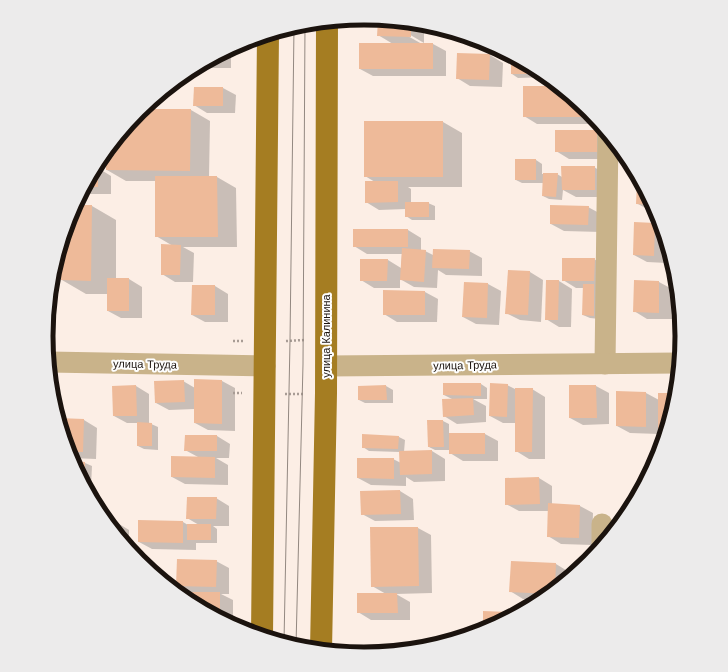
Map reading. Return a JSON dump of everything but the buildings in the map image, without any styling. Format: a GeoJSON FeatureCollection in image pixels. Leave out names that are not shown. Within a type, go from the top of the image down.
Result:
{"type":"FeatureCollection","features":[{"type":"Feature","properties":{"kind":"main road","name":"улица Калинина"},"geometry":{"type":"LineString","coordinates":[[321,644],[326,393],[327,28]]}},
{"type":"Feature","properties":{"kind":"main road"},"geometry":{"type":"LineString","coordinates":[[262,629],[268,41]]}},
{"type":"Feature","properties":{"kind":"street"},"geometry":{"type":"LineString","coordinates":[[605,364],[608,143]]}},
{"type":"Feature","properties":{"kind":"street","name":"улица Труда"},"geometry":{"type":"LineString","coordinates":[[55,362],[265,366]]}},
{"type":"Feature","properties":{"kind":"street","name":"улица Труда"},"geometry":{"type":"LineString","coordinates":[[326,366],[673,363]]}},
{"type":"Feature","properties":{"kind":"street"},"geometry":{"type":"LineString","coordinates":[[602,524],[602,536]]}},
{"type":"Feature","properties":{"kind":"path"},"geometry":{"type":"LineString","coordinates":[[234,341],[325,340]]}},
{"type":"Feature","properties":{"kind":"path"},"geometry":{"type":"LineString","coordinates":[[233,393],[326,393]]}},
{"type":"Feature","properties":{"kind":"tram line"},"geometry":{"type":"LineString","coordinates":[[296,639],[303,364],[305,31]]}},
{"type":"Feature","properties":{"kind":"tram line"},"geometry":{"type":"LineString","coordinates":[[284,636],[294,33]]}}]}
